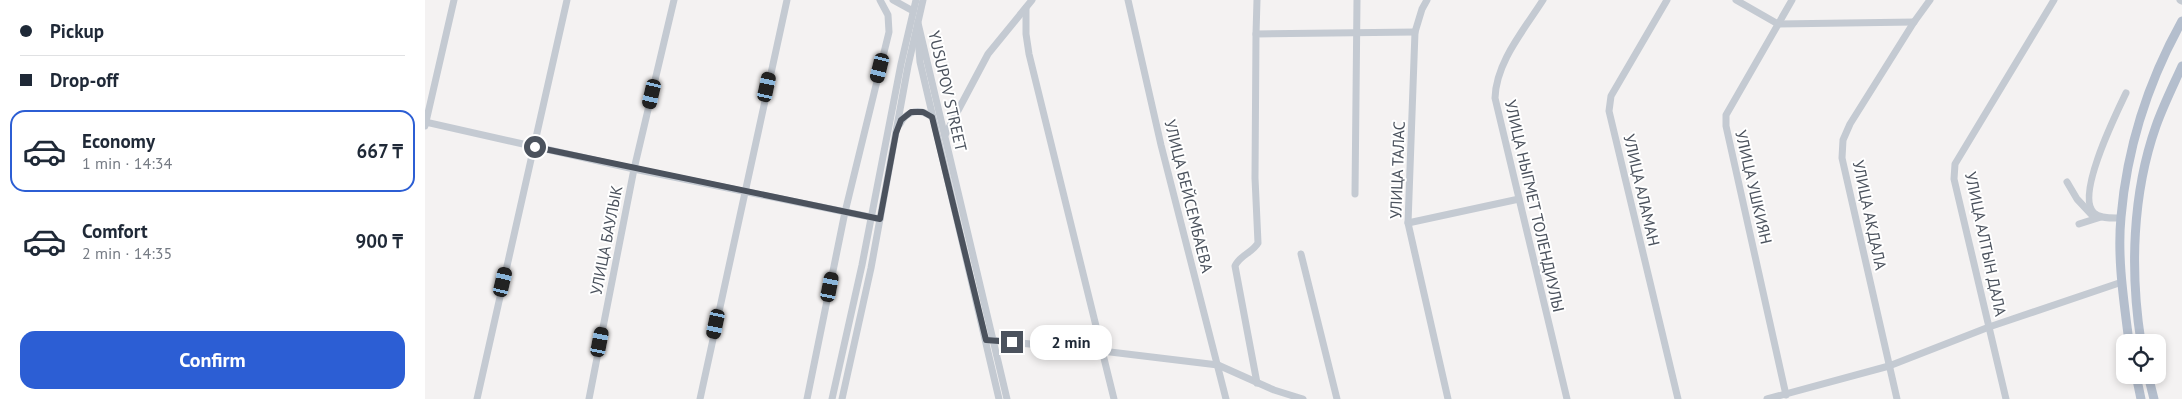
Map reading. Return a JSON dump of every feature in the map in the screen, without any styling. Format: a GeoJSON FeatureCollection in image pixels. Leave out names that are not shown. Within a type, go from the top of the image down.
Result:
{"type":"FeatureCollection","features":[{"type":"Feature","properties":{"kind":"main road"},"geometry":{"type":"LineString","coordinates":[[2128,334],[2122,282],[2121,218],[2138,124],[2157,72],[2182,22]]}},
{"type":"Feature","properties":{"kind":"main road"},"geometry":{"type":"LineString","coordinates":[[2140,334],[2136,306],[2135,261],[2143,171],[2156,126],[2182,66]]}},
{"type":"Feature","properties":{"kind":"main road"},"geometry":{"type":"LineString","coordinates":[[2138,384],[2141,399]]}},
{"type":"Feature","properties":{"kind":"main road"},"geometry":{"type":"LineString","coordinates":[[2150,384],[2154,399]]}},
{"type":"Feature","properties":{"kind":"street"},"geometry":{"type":"LineString","coordinates":[[454,0],[425,124],[880,219]]}},
{"type":"Feature","properties":{"kind":"street"},"geometry":{"type":"LineString","coordinates":[[477,399],[567,0]]}},
{"type":"Feature","properties":{"kind":"street","name":"УЛИЦА БАУЛЫК"},"geometry":{"type":"LineString","coordinates":[[589,399],[634,169],[673,0]]}},
{"type":"Feature","properties":{"kind":"street"},"geometry":{"type":"LineString","coordinates":[[699,399],[787,0]]}},
{"type":"Feature","properties":{"kind":"street"},"geometry":{"type":"LineString","coordinates":[[807,399],[845,212],[889,32],[887,15],[879,0]]}},
{"type":"Feature","properties":{"kind":"street"},"geometry":{"type":"LineString","coordinates":[[893,0],[913,11],[917,21]]}},
{"type":"Feature","properties":{"kind":"street"},"geometry":{"type":"LineString","coordinates":[[832,399],[916,0]]}},
{"type":"Feature","properties":{"kind":"street"},"geometry":{"type":"LineString","coordinates":[[842,399],[880,219],[917,21],[923,0]]}},
{"type":"Feature","properties":{"kind":"street"},"geometry":{"type":"LineString","coordinates":[[945,135],[988,54],[1032,0]]}},
{"type":"Feature","properties":{"kind":"street","name":"УЛИЦА БЕЙСЕМБАЕВА"},"geometry":{"type":"LineString","coordinates":[[1128,0],[1161,145],[1226,399]]}},
{"type":"Feature","properties":{"kind":"street"},"geometry":{"type":"LineString","coordinates":[[1257,0],[1255,178],[1258,243],[1255,248],[1238,259],[1235,266],[1257,383]]}},
{"type":"Feature","properties":{"kind":"street"},"geometry":{"type":"LineString","coordinates":[[1355,194],[1357,0]]}},
{"type":"Feature","properties":{"kind":"street","name":"УЛИЦА ТАЛАС"},"geometry":{"type":"LineString","coordinates":[[1427,0],[1422,9],[1415,32],[1408,223],[1448,399]]}},
{"type":"Feature","properties":{"kind":"street","name":"УЛИЦА НЫГМЕТ ТОЛЕНДИУЛЫ"},"geometry":{"type":"LineString","coordinates":[[1543,0],[1501,68],[1495,83],[1495,98],[1567,399]]}},
{"type":"Feature","properties":{"kind":"street","name":"УЛИЦА АЛАМАН"},"geometry":{"type":"LineString","coordinates":[[1667,0],[1611,96],[1609,110],[1678,399]]}},
{"type":"Feature","properties":{"kind":"street"},"geometry":{"type":"LineString","coordinates":[[1736,0],[1777,24],[1914,22]]}},
{"type":"Feature","properties":{"kind":"street","name":"УЛИЦА УШКИЯН"},"geometry":{"type":"LineString","coordinates":[[1786,395],[1726,126],[1726,115],[1792,0]]}},
{"type":"Feature","properties":{"kind":"street","name":"УЛИЦА АКДАЛА"},"geometry":{"type":"LineString","coordinates":[[1897,399],[1842,158],[1843,140],[1850,124],[1914,22],[1930,0]]}},
{"type":"Feature","properties":{"kind":"street","name":"УЛИЦА АЛТЫН ДАЛА"},"geometry":{"type":"LineString","coordinates":[[2007,399],[1954,179],[1955,164],[2054,0]]}},
{"type":"Feature","properties":{"kind":"street"},"geometry":{"type":"LineString","coordinates":[[1025,8],[1029,54],[1114,399]]}},
{"type":"Feature","properties":{"kind":"street","name":"YUSUPOV STREET"},"geometry":{"type":"LineString","coordinates":[[917,21],[920,62],[932,117],[1007,399]]}},
{"type":"Feature","properties":{"kind":"street","name":"YUSUPOV STREET"},"geometry":{"type":"LineString","coordinates":[[917,21],[945,135],[990,340],[999,399]]}},
{"type":"Feature","properties":{"kind":"street"},"geometry":{"type":"LineString","coordinates":[[1256,34],[1415,32]]}},
{"type":"Feature","properties":{"kind":"street"},"geometry":{"type":"LineString","coordinates":[[2098,215],[2090,207],[2090,196],[2097,161],[2109,128],[2126,94]]}},
{"type":"Feature","properties":{"kind":"street"},"geometry":{"type":"LineString","coordinates":[[896,133],[901,120],[911,112],[923,112],[932,117]]}},
{"type":"Feature","properties":{"kind":"street"},"geometry":{"type":"LineString","coordinates":[[2067,182],[2077,199],[2091,214],[2121,218]]}},
{"type":"Feature","properties":{"kind":"street"},"geometry":{"type":"LineString","coordinates":[[1408,223],[1519,199]]}},
{"type":"Feature","properties":{"kind":"street"},"geometry":{"type":"LineString","coordinates":[[2079,224],[2098,215]]}},
{"type":"Feature","properties":{"kind":"street"},"geometry":{"type":"LineString","coordinates":[[1301,254],[1337,399]]}},
{"type":"Feature","properties":{"kind":"street"},"geometry":{"type":"LineString","coordinates":[[1767,399],[1889,366],[1989,327],[2122,282]]}},
{"type":"Feature","properties":{"kind":"street"},"geometry":{"type":"LineString","coordinates":[[990,340],[1102,350],[1218,365],[1257,383],[1303,399]]}},
{"type":"Feature","properties":{"kind":"route"},"geometry":{"type":"LineString","coordinates":[[535,147],[880,219],[896,133],[901,120],[906,114],[911,112],[928,113],[932,117],[986,340],[1012,342]]}}]}
